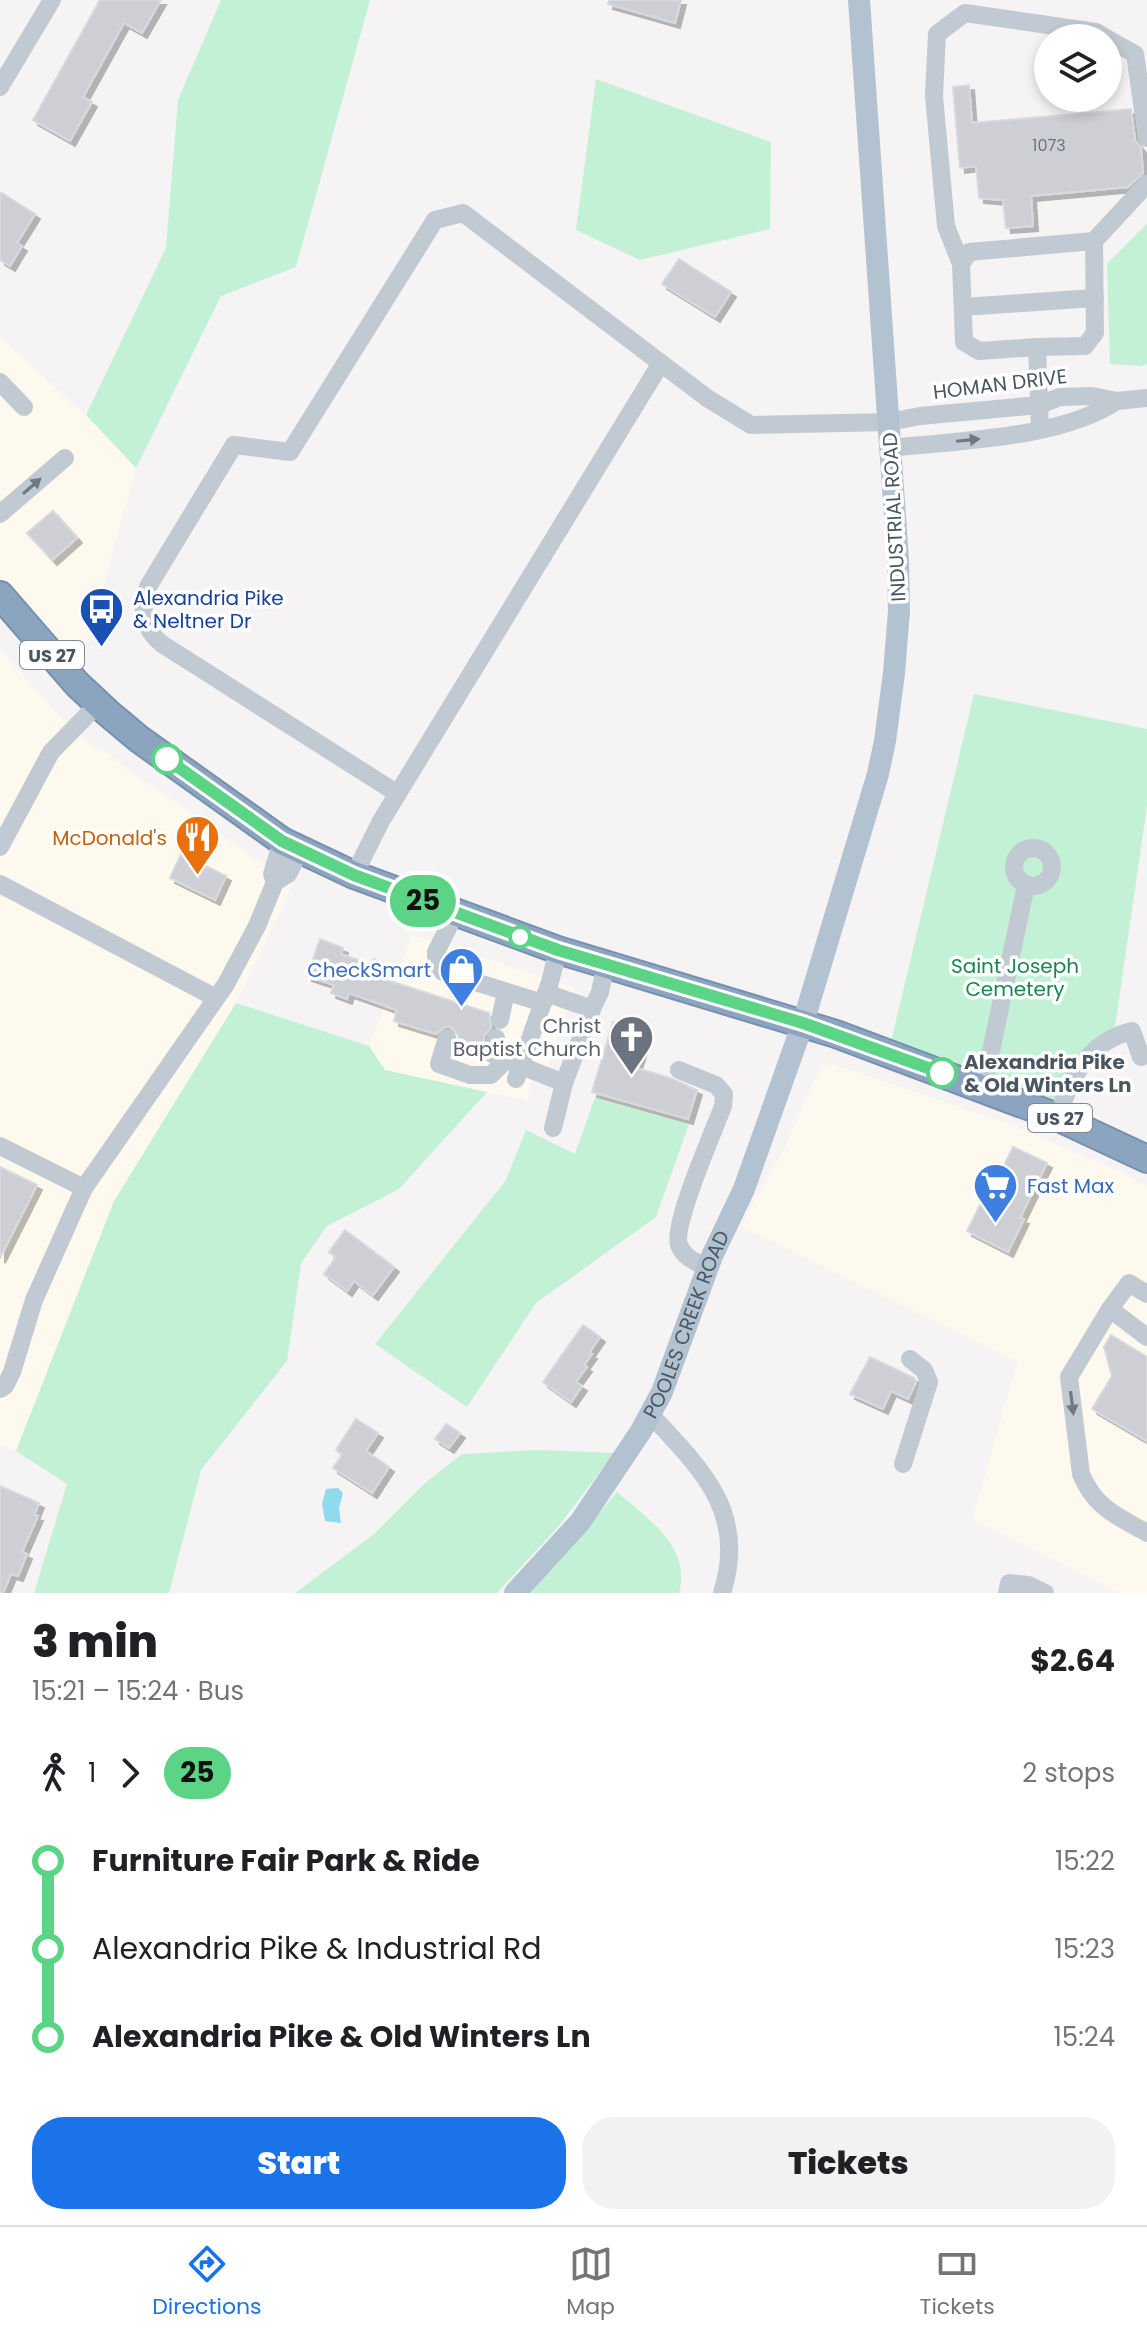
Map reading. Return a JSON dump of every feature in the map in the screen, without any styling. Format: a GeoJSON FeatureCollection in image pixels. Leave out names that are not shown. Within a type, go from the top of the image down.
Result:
{"type":"FeatureCollection","features":[{"type":"Feature","properties":{"kind":"highway","name":"US 27"},"geometry":{"type":"LineString","coordinates":[[0,595],[98,704],[139,739],[292,845],[354,875],[455,914],[558,950],[803,1023],[983,1089],[1057,1117],[1147,1159]]}},
{"type":"Feature","properties":{"kind":"main road","name":"INDUSTRIAL ROAD"},"geometry":{"type":"LineString","coordinates":[[803,1023],[878,774],[890,711],[899,611],[891,448],[859,0]]}},
{"type":"Feature","properties":{"kind":"main road","name":"POOLES CREEK ROAD"},"geometry":{"type":"LineString","coordinates":[[515,1593],[597,1499],[650,1414],[668,1377],[708,1268],[744,1189],[803,1023]]}},
{"type":"Feature","properties":{"kind":"street"},"geometry":{"type":"LineString","coordinates":[[0,87],[52,0]]}},
{"type":"Feature","properties":{"kind":"street"},"geometry":{"type":"LineString","coordinates":[[1041,24],[965,13],[937,34],[934,96],[946,226],[961,264],[964,342],[979,351],[1085,346],[1095,333],[1094,241]]}},
{"type":"Feature","properties":{"kind":"street"},"geometry":{"type":"LineString","coordinates":[[1122,47],[1135,54],[1147,138]]}},
{"type":"Feature","properties":{"kind":"street"},"geometry":{"type":"LineString","coordinates":[[961,264],[969,252],[1094,241],[1147,184]]}},
{"type":"Feature","properties":{"kind":"street","name":"HOMAN DRIVE"},"geometry":{"type":"LineString","coordinates":[[398,794],[162,644],[151,635],[143,604],[149,585],[234,445],[290,452],[435,220],[463,213],[707,398],[751,425],[889,422],[920,416],[1039,405],[1060,397],[1092,396],[1117,401],[1147,398]]}},
{"type":"Feature","properties":{"kind":"street"},"geometry":{"type":"LineString","coordinates":[[963,307],[1095,298]]}},
{"type":"Feature","properties":{"kind":"street"},"geometry":{"type":"LineString","coordinates":[[1037,347],[1040,429]]}},
{"type":"Feature","properties":{"kind":"street"},"geometry":{"type":"LineString","coordinates":[[354,875],[375,830],[661,363]]}},
{"type":"Feature","properties":{"kind":"street"},"geometry":{"type":"LineString","coordinates":[[0,382],[24,407]]}},
{"type":"Feature","properties":{"kind":"street","name":"HOMAN DRIVE"},"geometry":{"type":"LineString","coordinates":[[891,448],[1025,433],[1101,411],[1117,401]]}},
{"type":"Feature","properties":{"kind":"street"},"geometry":{"type":"LineString","coordinates":[[0,514],[65,458]]}},
{"type":"Feature","properties":{"kind":"street"},"geometry":{"type":"LineString","coordinates":[[0,847],[51,752],[98,704]]}},
{"type":"Feature","properties":{"kind":"street"},"geometry":{"type":"LineString","coordinates":[[0,1389],[12,1372],[34,1300],[84,1188],[237,966],[275,882],[272,874],[292,845]]}},
{"type":"Feature","properties":{"kind":"street"},"geometry":{"type":"LineString","coordinates":[[0,884],[216,998]]}},
{"type":"Feature","properties":{"kind":"street"},"geometry":{"type":"LineString","coordinates":[[983,1089],[1026,885]]}},
{"type":"Feature","properties":{"kind":"street"},"geometry":{"type":"LineString","coordinates":[[455,914],[436,952],[436,963],[443,972],[506,992],[592,1009]]}},
{"type":"Feature","properties":{"kind":"street"},"geometry":{"type":"LineString","coordinates":[[447,1038],[439,1064],[470,1075],[491,1075],[514,1068],[544,998],[558,950]]}},
{"type":"Feature","properties":{"kind":"street"},"geometry":{"type":"LineString","coordinates":[[553,1128],[564,1083],[600,992],[606,964]]}},
{"type":"Feature","properties":{"kind":"street"},"geometry":{"type":"LineString","coordinates":[[506,992],[494,1055],[514,1068],[564,1083]]}},
{"type":"Feature","properties":{"kind":"street"},"geometry":{"type":"LineString","coordinates":[[1057,1117],[1072,1078],[1094,1049],[1132,1031],[1141,1057],[1147,1054]]}},
{"type":"Feature","properties":{"kind":"street"},"geometry":{"type":"LineString","coordinates":[[679,1070],[716,1085],[724,1094],[723,1106],[691,1191],[678,1237],[680,1248],[690,1260],[708,1268]]}},
{"type":"Feature","properties":{"kind":"street"},"geometry":{"type":"LineString","coordinates":[[0,1146],[84,1188]]}},
{"type":"Feature","properties":{"kind":"street"},"geometry":{"type":"LineString","coordinates":[[1147,1294],[1129,1283],[1069,1377],[1081,1474],[1098,1504],[1147,1533]]}},
{"type":"Feature","properties":{"kind":"street"},"geometry":{"type":"LineString","coordinates":[[1110,1309],[1147,1337]]}},
{"type":"Feature","properties":{"kind":"street"},"geometry":{"type":"LineString","coordinates":[[903,1464],[929,1382],[924,1370],[910,1359]]}},
{"type":"Feature","properties":{"kind":"street"},"geometry":{"type":"LineString","coordinates":[[650,1414],[695,1463],[722,1504],[731,1560],[722,1593]]}},
{"type":"Feature","properties":{"kind":"street"},"geometry":{"type":"LineString","coordinates":[[1007,1593],[1009,1583],[1028,1585],[1045,1593]]}},
{"type":"Feature","properties":{"kind":"shaded area"},"geometry":{"type":"Polygon","coordinates":[[[0,337],[86,415],[136,468],[77,684],[0,595],[0,337]]]}},
{"type":"Feature","properties":{"kind":"shaded area"},"geometry":{"type":"Polygon","coordinates":[[[0,649],[56,712],[94,747],[106,751],[135,776],[161,791],[252,857],[294,882],[236,1003],[114,1201],[16,1451],[0,1444],[0,649]]]}},
{"type":"Feature","properties":{"kind":"shaded area"},"geometry":{"type":"Polygon","coordinates":[[[412,935],[574,987],[547,1069],[530,1081],[528,1101],[385,1070],[369,1046],[412,935]]]}},
{"type":"Feature","properties":{"kind":"shaded area"},"geometry":{"type":"Polygon","coordinates":[[[834,1064],[1012,1125],[1123,1173],[1147,1187],[1147,1593],[1120,1593],[972,1520],[1017,1362],[741,1226],[786,1145],[814,1080],[822,1069],[834,1064]]]}},
{"type":"Feature","properties":{"kind":"green space"},"geometry":{"type":"Polygon","coordinates":[[[221,0],[370,0],[296,267],[221,296],[136,468],[86,415],[166,248],[178,100],[221,0]]]}},
{"type":"Feature","properties":{"kind":"green space"},"geometry":{"type":"Polygon","coordinates":[[[596,79],[771,142],[770,229],[640,260],[576,230],[596,79]]]}},
{"type":"Feature","properties":{"kind":"green space"},"geometry":{"type":"Polygon","coordinates":[[[1147,223],[1147,364],[1110,364],[1107,264],[1147,223]]]}},
{"type":"Feature","properties":{"kind":"green space","name":"Saint Joseph Cemetery"},"geometry":{"type":"Polygon","coordinates":[[[974,694],[1147,729],[1147,806],[1114,1034],[1057,1117],[888,1054],[974,694]]]}},
{"type":"Feature","properties":{"kind":"green space"},"geometry":{"type":"Polygon","coordinates":[[[236,1003],[369,1046],[385,1070],[487,1092],[399,1189],[327,1226],[301,1263],[287,1361],[201,1470],[169,1593],[34,1593],[67,1484],[16,1451],[114,1201],[236,1003]]]}},
{"type":"Feature","properties":{"kind":"green space"},"geometry":{"type":"Polygon","coordinates":[[[595,1098],[689,1124],[656,1217],[536,1303],[467,1407],[375,1344],[506,1180],[526,1130],[575,1154],[595,1098]]]}},
{"type":"Feature","properties":{"kind":"green space"},"geometry":{"type":"Polygon","coordinates":[[[539,1450],[614,1453],[558,1527],[497,1593],[295,1593],[374,1534],[423,1485],[462,1454],[539,1450]]]}},
{"type":"Feature","properties":{"kind":"green space"},"geometry":{"type":"Polygon","coordinates":[[[617,1492],[653,1523],[673,1548],[679,1561],[679,1593],[527,1593],[558,1562],[617,1492]]]}},
{"type":"Feature","properties":{"kind":"water"},"geometry":{"type":"Polygon","coordinates":[[[338,1488],[343,1493],[339,1508],[341,1523],[325,1521],[322,1504],[326,1489],[338,1488]]]}},
{"type":"Feature","properties":{"kind":"building"},"geometry":{"type":"Polygon","coordinates":[[[100,0],[161,0],[142,33],[124,23],[83,97],[92,102],[70,141],[33,120],[100,0]]]}},
{"type":"Feature","properties":{"kind":"building"},"geometry":{"type":"Polygon","coordinates":[[[609,0],[681,0],[675,23],[608,4],[609,0]]]}},
{"type":"Feature","properties":{"kind":"building"},"geometry":{"type":"Polygon","coordinates":[[[969,85],[972,123],[1131,109],[1135,140],[1141,148],[1143,173],[1128,187],[1031,196],[1033,226],[1006,228],[1003,200],[979,198],[976,166],[960,168],[953,87],[969,85]]]}},
{"type":"Feature","properties":{"kind":"building"},"geometry":{"type":"Polygon","coordinates":[[[0,192],[35,214],[17,243],[22,246],[10,266],[0,260],[0,192]]]}},
{"type":"Feature","properties":{"kind":"building"},"geometry":{"type":"Polygon","coordinates":[[[679,259],[731,292],[715,317],[662,284],[679,259]]]}},
{"type":"Feature","properties":{"kind":"building"},"geometry":{"type":"Polygon","coordinates":[[[53,511],[77,538],[52,560],[27,533],[53,511]]]}},
{"type":"Feature","properties":{"kind":"building","name":"McDonald's"},"geometry":{"type":"Polygon","coordinates":[[[181,854],[226,876],[215,900],[170,878],[181,854]]]}},
{"type":"Feature","properties":{"kind":"building"},"geometry":{"type":"Polygon","coordinates":[[[320,939],[343,948],[341,954],[372,965],[374,959],[389,965],[384,979],[489,1013],[491,1027],[484,1036],[483,1049],[458,1042],[458,1035],[451,1027],[444,1027],[436,1034],[394,1021],[397,1010],[349,993],[347,999],[331,993],[334,985],[307,976],[320,939]]]}},
{"type":"Feature","properties":{"kind":"building","name":"Christ Baptist Church"},"geometry":{"type":"Polygon","coordinates":[[[622,1018],[643,1024],[641,1030],[647,1032],[636,1068],[697,1090],[688,1119],[592,1092],[613,1022],[620,1024],[622,1018]]]}},
{"type":"Feature","properties":{"kind":"building"},"geometry":{"type":"Polygon","coordinates":[[[1013,1147],[1047,1163],[1020,1218],[1024,1219],[1008,1252],[967,1231],[983,1199],[987,1201],[1013,1147]]]}},
{"type":"Feature","properties":{"kind":"building"},"geometry":{"type":"Polygon","coordinates":[[[0,1167],[37,1185],[0,1258],[0,1167]]]}},
{"type":"Feature","properties":{"kind":"building"},"geometry":{"type":"Polygon","coordinates":[[[345,1230],[394,1267],[373,1295],[354,1281],[347,1291],[324,1274],[336,1257],[329,1252],[345,1230]]]}},
{"type":"Feature","properties":{"kind":"building"},"geometry":{"type":"Polygon","coordinates":[[[583,1325],[600,1337],[589,1353],[592,1354],[584,1365],[587,1367],[576,1382],[582,1386],[571,1402],[543,1382],[583,1325]]]}},
{"type":"Feature","properties":{"kind":"building"},"geometry":{"type":"Polygon","coordinates":[[[1111,1335],[1147,1357],[1147,1441],[1092,1409],[1112,1376],[1104,1347],[1111,1335]]]}},
{"type":"Feature","properties":{"kind":"building"},"geometry":{"type":"Polygon","coordinates":[[[870,1357],[914,1378],[916,1382],[908,1399],[891,1391],[883,1409],[850,1394],[870,1357]]]}},
{"type":"Feature","properties":{"kind":"building"},"geometry":{"type":"Polygon","coordinates":[[[356,1419],[378,1433],[366,1451],[389,1467],[372,1493],[333,1468],[342,1455],[336,1450],[356,1419]]]}},
{"type":"Feature","properties":{"kind":"building"},"geometry":{"type":"Polygon","coordinates":[[[446,1424],[460,1433],[449,1448],[435,1439],[446,1424]]]}},
{"type":"Feature","properties":{"kind":"building"},"geometry":{"type":"Polygon","coordinates":[[[0,1486],[39,1503],[34,1515],[38,1516],[22,1552],[27,1554],[18,1576],[11,1574],[3,1593],[0,1593],[0,1486]]]}},
{"type":"Feature","properties":{"kind":"bus line","name":"25"},"geometry":{"type":"LineString","coordinates":[[167,759],[282,841],[354,875],[558,950],[803,1023],[942,1073]]}},
{"type":"Feature","properties":{"kind":"place","name":"Alexandria Pike & Neltner Dr"},"geometry":{"type":"Point","coordinates":[102,648]}},
{"type":"Feature","properties":{"kind":"place","name":"McDonald's"},"geometry":{"type":"Point","coordinates":[198,877]}},
{"type":"Feature","properties":{"kind":"place","name":"CheckSmart"},"geometry":{"type":"Point","coordinates":[462,1009]}},
{"type":"Feature","properties":{"kind":"place","name":"Alexandria Pike & Old Winters Ln"},"geometry":{"type":"Point","coordinates":[942,1073]}},
{"type":"Feature","properties":{"kind":"place","name":"Christ Baptist Church"},"geometry":{"type":"Point","coordinates":[632,1077]}},
{"type":"Feature","properties":{"kind":"place","name":"Fast Max"},"geometry":{"type":"Point","coordinates":[996,1225]}}]}
